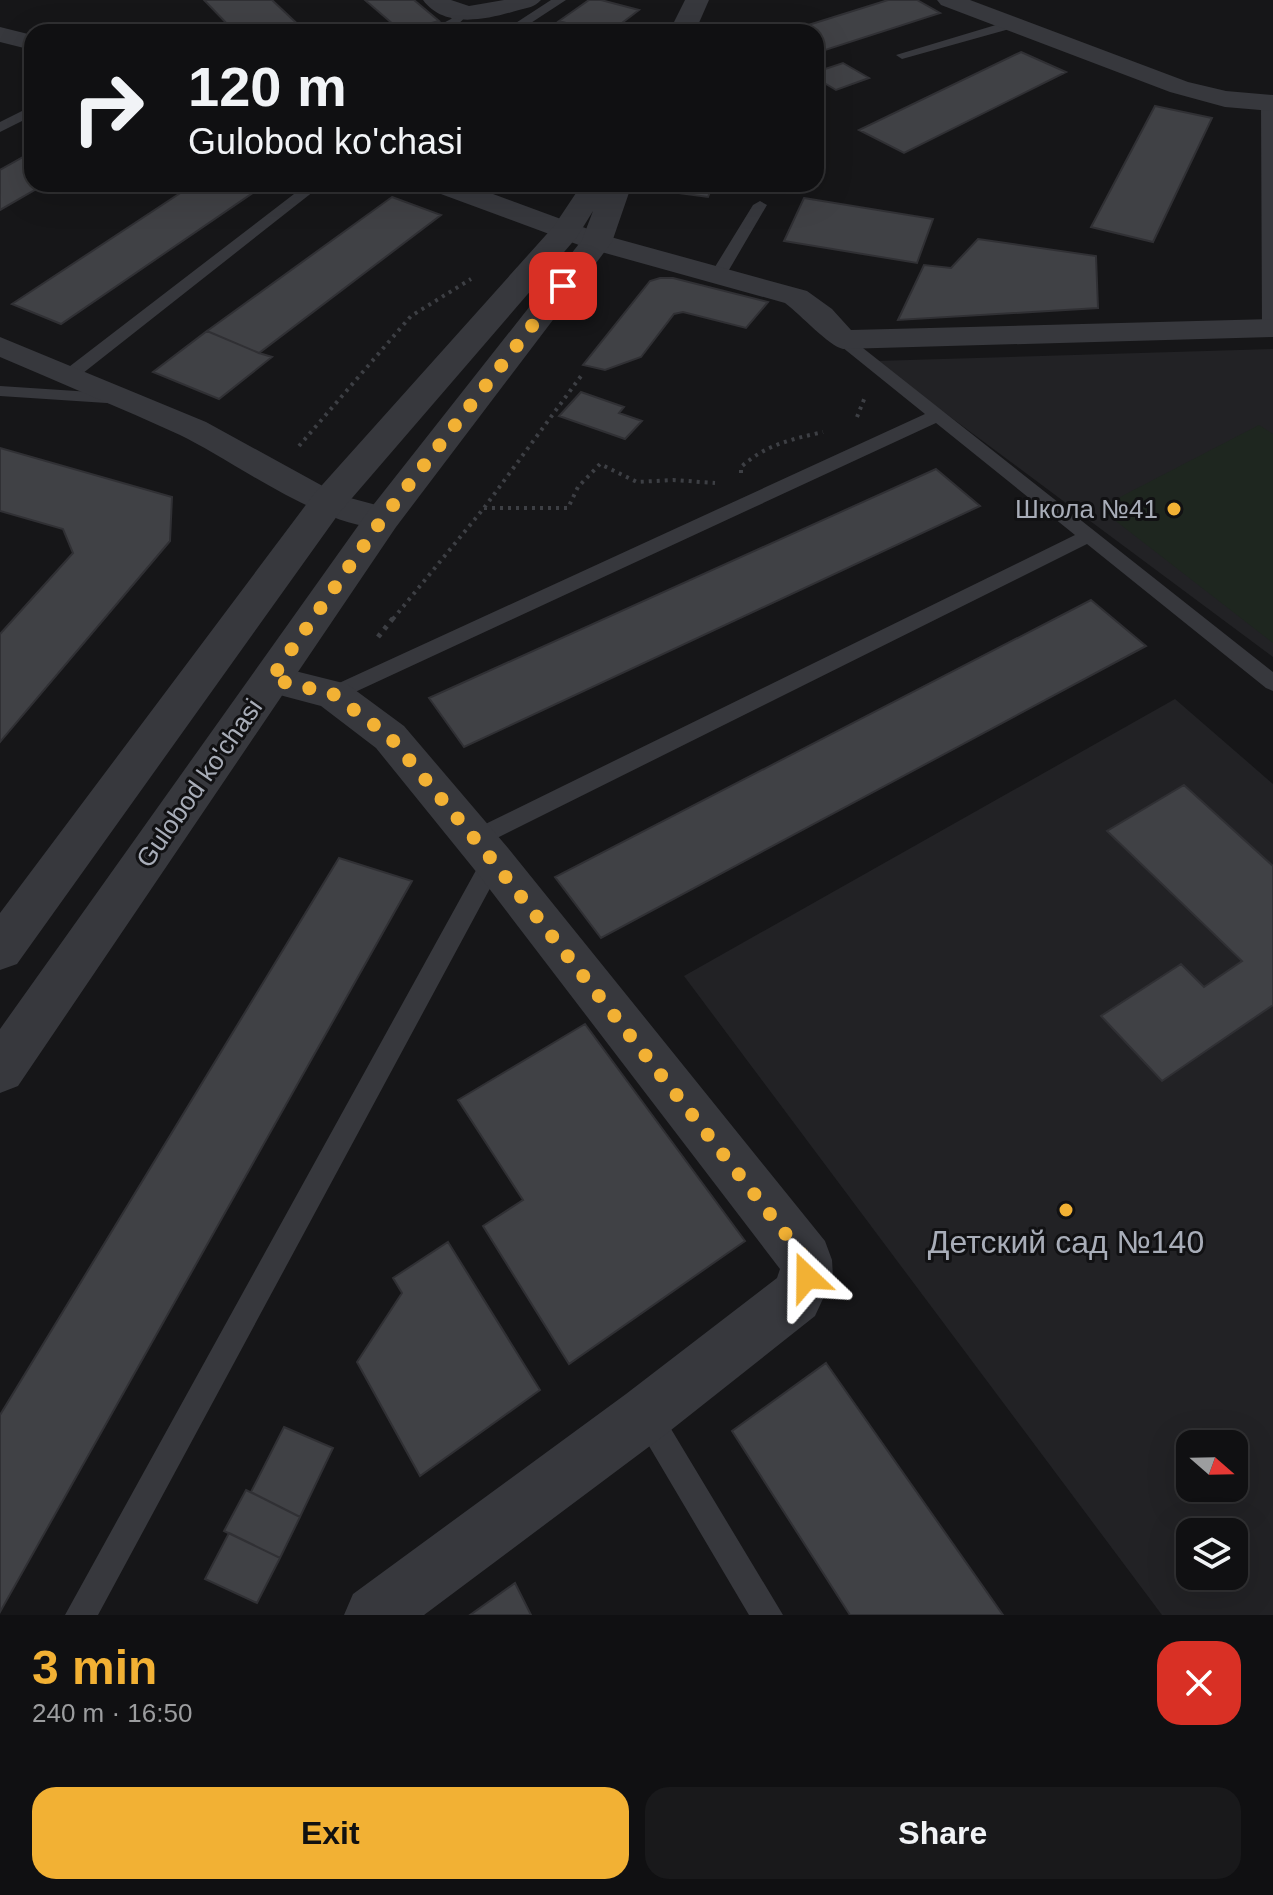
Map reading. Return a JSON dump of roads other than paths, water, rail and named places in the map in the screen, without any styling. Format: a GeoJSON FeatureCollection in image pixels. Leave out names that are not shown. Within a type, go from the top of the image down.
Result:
{"type":"FeatureCollection","features":[{"type":"Feature","properties":{"kind":"street"},"geometry":{"type":"LineString","coordinates":[[435,0],[446,9],[462,14],[479,13],[529,0]]}},
{"type":"Feature","properties":{"kind":"street"},"geometry":{"type":"LineString","coordinates":[[686,24],[697,0]]}},
{"type":"Feature","properties":{"kind":"street"},"geometry":{"type":"LineString","coordinates":[[949,0],[1200,94],[1270,103]]}},
{"type":"Feature","properties":{"kind":"street"},"geometry":{"type":"LineString","coordinates":[[0,34],[24,41]]}},
{"type":"Feature","properties":{"kind":"street"},"geometry":{"type":"LineString","coordinates":[[462,192],[582,236],[796,297],[821,315],[843,340],[1272,328]]}},
{"type":"Feature","properties":{"kind":"street","name":"Gulobod ko'chasi"},"geometry":{"type":"LineString","coordinates":[[0,950],[327,503],[582,236],[594,192]]}},
{"type":"Feature","properties":{"kind":"street","name":"Gulobod ko'chasi"},"geometry":{"type":"LineString","coordinates":[[0,1070],[612,192]]}},
{"type":"Feature","properties":{"kind":"street"},"geometry":{"type":"LineString","coordinates":[[0,346],[194,429],[327,503],[383,518]]}},
{"type":"Feature","properties":{"kind":"street"},"geometry":{"type":"LineString","coordinates":[[271,679],[340,690],[390,737],[484,850],[806,1260],[807,1277],[796,1297],[646,1414],[374,1615]]}},
{"type":"Feature","properties":{"kind":"lane"},"geometry":{"type":"LineString","coordinates":[[521,24],[560,0]]}},
{"type":"Feature","properties":{"kind":"lane"},"geometry":{"type":"LineString","coordinates":[[450,24],[462,14]]}},
{"type":"Feature","properties":{"kind":"lane"},"geometry":{"type":"LineString","coordinates":[[902,55],[1009,25]]}},
{"type":"Feature","properties":{"kind":"lane"},"geometry":{"type":"LineString","coordinates":[[1270,103],[1272,328]]}},
{"type":"Feature","properties":{"kind":"lane"},"geometry":{"type":"LineString","coordinates":[[0,128],[24,114]]}},
{"type":"Feature","properties":{"kind":"lane"},"geometry":{"type":"LineString","coordinates":[[67,377],[306,192]]}},
{"type":"Feature","properties":{"kind":"lane"},"geometry":{"type":"LineString","coordinates":[[718,275],[760,205]]}},
{"type":"Feature","properties":{"kind":"lane"},"geometry":{"type":"LineString","coordinates":[[843,340],[1273,683]]}},
{"type":"Feature","properties":{"kind":"lane"},"geometry":{"type":"LineString","coordinates":[[0,391],[122,399]]}},
{"type":"Feature","properties":{"kind":"lane"},"geometry":{"type":"LineString","coordinates":[[340,690],[746,494],[936,416]]}},
{"type":"Feature","properties":{"kind":"lane"},"geometry":{"type":"LineString","coordinates":[[81,1615],[484,850],[1088,536]]}},
{"type":"Feature","properties":{"kind":"lane"},"geometry":{"type":"LineString","coordinates":[[646,1414],[767,1615]]}},
{"type":"Feature","properties":{"kind":"place","name":"Школа №41"},"geometry":{"type":"Point","coordinates":[1174,509]}},
{"type":"Feature","properties":{"kind":"place","name":"Детский сад №140"},"geometry":{"type":"Point","coordinates":[1066,1210]}}]}
